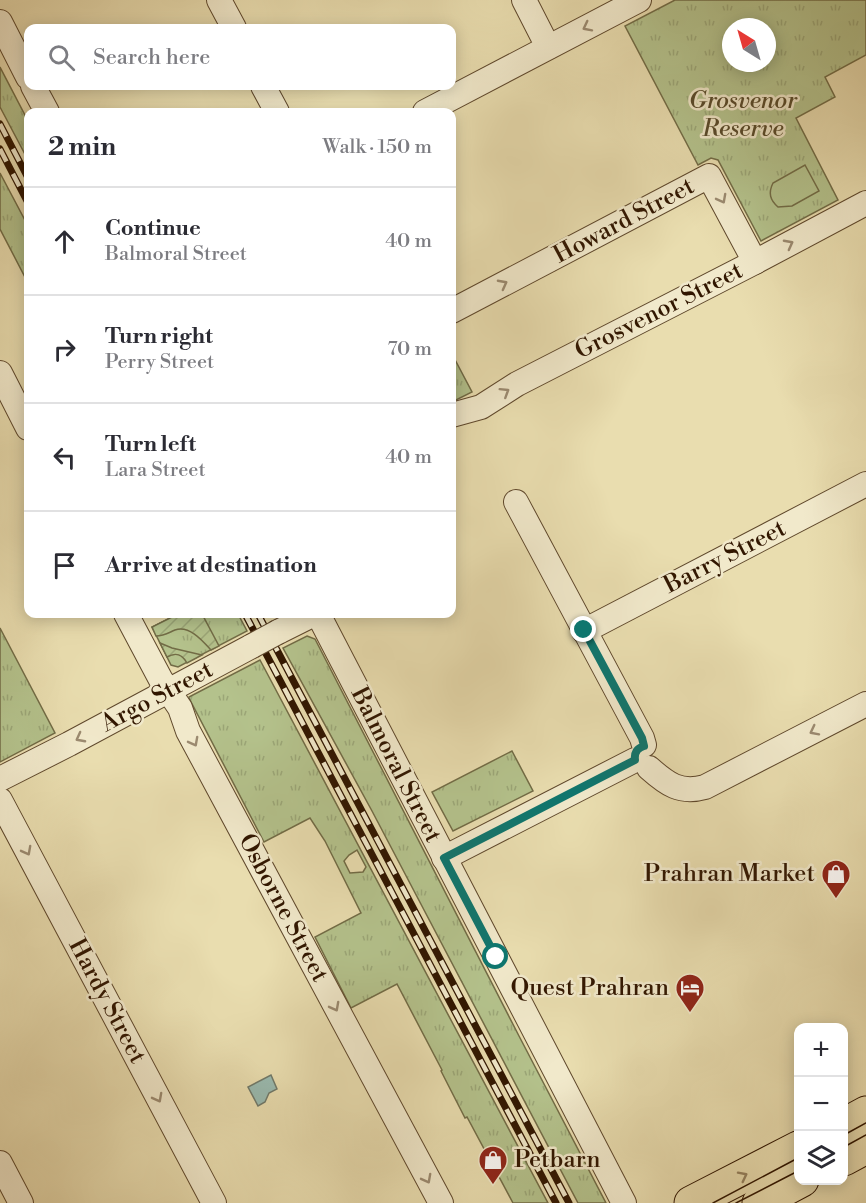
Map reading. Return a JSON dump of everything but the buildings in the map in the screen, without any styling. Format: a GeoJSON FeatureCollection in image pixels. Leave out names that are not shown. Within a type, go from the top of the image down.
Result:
{"type":"FeatureCollection","features":[{"type":"Feature","properties":{"kind":"main road"},"geometry":{"type":"LineString","coordinates":[[856,1149],[866,1113]]}},
{"type":"Feature","properties":{"kind":"main road"},"geometry":{"type":"LineString","coordinates":[[691,1203],[794,1150]]}},
{"type":"Feature","properties":{"kind":"main road"},"geometry":{"type":"LineString","coordinates":[[759,1203],[794,1184]]}},
{"type":"Feature","properties":{"kind":"street"},"geometry":{"type":"LineString","coordinates":[[219,0],[232,24]]}},
{"type":"Feature","properties":{"kind":"street"},"geometry":{"type":"LineString","coordinates":[[524,0],[548,47]]}},
{"type":"Feature","properties":{"kind":"street"},"geometry":{"type":"LineString","coordinates":[[433,108],[639,0]]}},
{"type":"Feature","properties":{"kind":"street"},"geometry":{"type":"LineString","coordinates":[[0,22],[24,69]]}},
{"type":"Feature","properties":{"kind":"street"},"geometry":{"type":"LineString","coordinates":[[35,90],[45,108]]}},
{"type":"Feature","properties":{"kind":"street"},"geometry":{"type":"LineString","coordinates":[[265,90],[276,108]]}},
{"type":"Feature","properties":{"kind":"street","name":"Howard Street"},"geometry":{"type":"LineString","coordinates":[[456,309],[710,176],[755,262]]}},
{"type":"Feature","properties":{"kind":"street","name":"Grosvenor Street"},"geometry":{"type":"LineString","coordinates":[[456,415],[481,407],[517,384],[866,203]]}},
{"type":"Feature","properties":{"kind":"street"},"geometry":{"type":"LineString","coordinates":[[0,373],[24,420]]}},
{"type":"Feature","properties":{"kind":"street","name":"Barry Street"},"geometry":{"type":"LineString","coordinates":[[584,630],[866,484]]}},
{"type":"Feature","properties":{"kind":"street"},"geometry":{"type":"LineString","coordinates":[[516,502],[642,738],[642,758],[663,780],[674,787],[694,790],[705,787],[866,704]]}},
{"type":"Feature","properties":{"kind":"street","name":"Osborne Street"},"geometry":{"type":"LineString","coordinates":[[128,618],[161,680],[180,708],[188,731],[441,1203]]}},
{"type":"Feature","properties":{"kind":"street","name":"Argo Street"},"geometry":{"type":"LineString","coordinates":[[0,779],[308,618]]}},
{"type":"Feature","properties":{"kind":"street","name":"Balmoral Street"},"geometry":{"type":"LineString","coordinates":[[318,618],[624,1203]]}},
{"type":"Feature","properties":{"kind":"street"},"geometry":{"type":"LineString","coordinates":[[444,858],[642,758]]}},
{"type":"Feature","properties":{"kind":"street","name":"Hardy Street"},"geometry":{"type":"LineString","coordinates":[[0,800],[214,1203]]}},
{"type":"Feature","properties":{"kind":"street"},"geometry":{"type":"LineString","coordinates":[[0,1163],[21,1203]]}},
{"type":"Feature","properties":{"kind":"green space","name":"Grosvenor Reserve"},"geometry":{"type":"Polygon","coordinates":[[[675,0],[866,0],[866,55],[825,77],[835,97],[796,118],[838,200],[761,241],[718,160],[711,158],[698,165],[625,26],[675,0]]]}},
{"type":"Feature","properties":{"kind":"green space"},"geometry":{"type":"Polygon","coordinates":[[[0,67],[24,113],[24,152],[0,107],[0,67]]]}},
{"type":"Feature","properties":{"kind":"green space"},"geometry":{"type":"Polygon","coordinates":[[[805,165],[819,191],[792,206],[778,207],[771,196],[773,183],[805,165]]]}},
{"type":"Feature","properties":{"kind":"green space"},"geometry":{"type":"Polygon","coordinates":[[[0,173],[24,218],[24,275],[0,229],[0,173]]]}},
{"type":"Feature","properties":{"kind":"green space"},"geometry":{"type":"Polygon","coordinates":[[[456,362],[472,392],[456,400],[456,362]]]}},
{"type":"Feature","properties":{"kind":"green space"},"geometry":{"type":"Polygon","coordinates":[[[170,618],[240,618],[247,631],[178,667],[171,665],[152,627],[170,618]]]}},
{"type":"Feature","properties":{"kind":"green space"},"geometry":{"type":"Polygon","coordinates":[[[170,618],[204,618],[219,646],[211,650],[195,634],[180,629],[156,636],[152,627],[170,618]]]}},
{"type":"Feature","properties":{"kind":"green space"},"geometry":{"type":"Polygon","coordinates":[[[0,628],[55,733],[0,762],[0,628]]]}},
{"type":"Feature","properties":{"kind":"green space"},"geometry":{"type":"Polygon","coordinates":[[[307,636],[315,639],[606,1203],[578,1203],[372,811],[283,648],[307,636]]]}},
{"type":"Feature","properties":{"kind":"green space"},"geometry":{"type":"Polygon","coordinates":[[[160,643],[202,655],[187,663],[179,655],[167,657],[160,643]]]}},
{"type":"Feature","properties":{"kind":"green space"},"geometry":{"type":"Polygon","coordinates":[[[260,660],[548,1203],[513,1203],[467,1117],[465,1118],[397,984],[351,1008],[315,937],[361,913],[325,841],[310,818],[264,842],[189,697],[260,660]],[[357,850],[344,861],[350,873],[363,872],[366,867],[357,850]]]}},
{"type":"Feature","properties":{"kind":"green space"},"geometry":{"type":"Polygon","coordinates":[[[512,751],[533,791],[453,831],[432,792],[512,751]]]}},
{"type":"Feature","properties":{"kind":"water"},"geometry":{"type":"Polygon","coordinates":[[[271,1075],[277,1089],[269,1093],[265,1102],[258,1106],[248,1087],[271,1075]]]}},
{"type":"Feature","properties":{"kind":"tram line"},"geometry":{"type":"LineString","coordinates":[[848,1133],[866,1123]]}},
{"type":"Feature","properties":{"kind":"tram line"},"geometry":{"type":"LineString","coordinates":[[848,1145],[866,1135]]}},
{"type":"Feature","properties":{"kind":"tram line"},"geometry":{"type":"LineString","coordinates":[[713,1203],[794,1160]]}},
{"type":"Feature","properties":{"kind":"tram line"},"geometry":{"type":"LineString","coordinates":[[736,1203],[794,1173]]}},
{"type":"Feature","properties":{"kind":"railway"},"geometry":{"type":"LineString","coordinates":[[0,124],[24,170]]}},
{"type":"Feature","properties":{"kind":"railway"},"geometry":{"type":"LineString","coordinates":[[0,149],[24,195]]}},
{"type":"Feature","properties":{"kind":"railway"},"geometry":{"type":"LineString","coordinates":[[247,618],[556,1203]]}},
{"type":"Feature","properties":{"kind":"railway"},"geometry":{"type":"LineString","coordinates":[[260,618],[569,1203]]}},
{"type":"Feature","properties":{"kind":"place","name":"Prahran Market"},"geometry":{"type":"Point","coordinates":[836,900]}},
{"type":"Feature","properties":{"kind":"place","name":"Quest Prahran"},"geometry":{"type":"Point","coordinates":[690,1014]}},
{"type":"Feature","properties":{"kind":"place","name":"Petbarn"},"geometry":{"type":"Point","coordinates":[493,1186]}},
{"type":"Feature","properties":{"kind":"route"},"geometry":{"type":"LineString","coordinates":[[496,957],[444,858],[635,760],[637,749],[644,746],[642,738],[584,630]]}}]}
